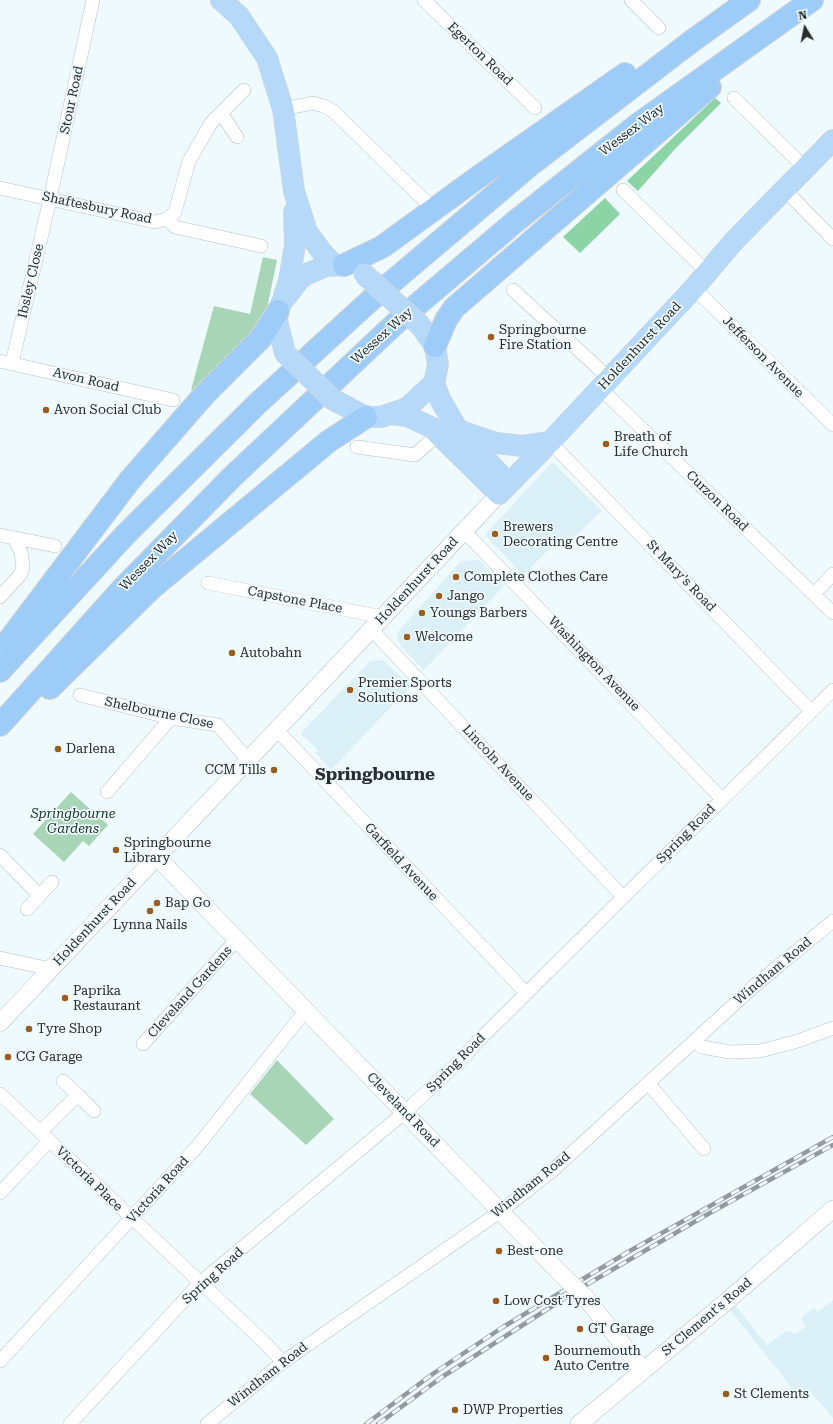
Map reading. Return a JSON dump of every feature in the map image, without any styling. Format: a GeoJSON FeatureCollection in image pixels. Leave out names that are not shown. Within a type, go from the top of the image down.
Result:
{"type":"FeatureCollection","features":[{"type":"Feature","properties":{"kind":"highway"},"geometry":{"type":"LineString","coordinates":[[339,265],[382,247],[581,104],[666,47],[743,0]]}},
{"type":"Feature","properties":{"kind":"highway"},"geometry":{"type":"LineString","coordinates":[[0,671],[126,534],[257,404],[373,298],[529,166],[686,46],[749,0]]}},
{"type":"Feature","properties":{"kind":"highway"},"geometry":{"type":"LineString","coordinates":[[435,346],[446,320],[454,308],[807,3]]}},
{"type":"Feature","properties":{"kind":"highway","name":"Wessex Way"},"geometry":{"type":"LineString","coordinates":[[0,725],[122,589],[233,476],[398,321],[522,216],[624,135],[685,89],[807,3]]}},
{"type":"Feature","properties":{"kind":"highway"},"geometry":{"type":"LineString","coordinates":[[0,652],[130,480],[205,394],[261,338],[280,306]]}},
{"type":"Feature","properties":{"kind":"highway"},"geometry":{"type":"LineString","coordinates":[[0,737],[153,587],[329,441],[366,417]]}},
{"type":"Feature","properties":{"kind":"main road"},"geometry":{"type":"LineString","coordinates":[[221,0],[240,16],[268,58],[284,109],[294,191],[294,245],[289,281],[280,306],[279,331],[285,353],[332,399],[366,417],[382,417],[408,408],[434,383],[438,365],[435,346],[420,325],[364,274],[354,267],[339,265],[326,266],[307,274],[300,279],[280,306]]}},
{"type":"Feature","properties":{"kind":"main road","name":"Holdenhurst Road"},"geometry":{"type":"LineString","coordinates":[[504,489],[694,288],[706,272],[734,241],[833,140]]}},
{"type":"Feature","properties":{"kind":"main road"},"geometry":{"type":"LineString","coordinates":[[294,191],[307,232],[322,252],[339,265]]}},
{"type":"Feature","properties":{"kind":"main road"},"geometry":{"type":"LineString","coordinates":[[434,383],[441,401],[448,432],[504,489]]}},
{"type":"Feature","properties":{"kind":"main road"},"geometry":{"type":"LineString","coordinates":[[392,414],[407,416],[448,432],[496,443],[523,446],[550,442]]}},
{"type":"Feature","properties":{"kind":"street","name":"Stour Road"},"geometry":{"type":"LineString","coordinates":[[50,199],[93,0]]}},
{"type":"Feature","properties":{"kind":"street","name":"Egerton Road"},"geometry":{"type":"LineString","coordinates":[[424,0],[535,108]]}},
{"type":"Feature","properties":{"kind":"street"},"geometry":{"type":"LineString","coordinates":[[631,0],[659,28]]}},
{"type":"Feature","properties":{"kind":"street"},"geometry":{"type":"LineString","coordinates":[[167,219],[175,212],[189,161],[211,123],[244,90]]}},
{"type":"Feature","properties":{"kind":"street"},"geometry":{"type":"LineString","coordinates":[[734,98],[806,169]]}},
{"type":"Feature","properties":{"kind":"street"},"geometry":{"type":"LineString","coordinates":[[284,109],[313,103],[324,106],[333,111],[425,200]]}},
{"type":"Feature","properties":{"kind":"street"},"geometry":{"type":"LineString","coordinates":[[221,113],[237,137]]}},
{"type":"Feature","properties":{"kind":"street","name":"Shaftesbury Road"},"geometry":{"type":"LineString","coordinates":[[0,188],[155,222],[167,219],[175,227],[261,246]]}},
{"type":"Feature","properties":{"kind":"street"},"geometry":{"type":"LineString","coordinates":[[623,190],[706,272]]}},
{"type":"Feature","properties":{"kind":"street"},"geometry":{"type":"LineString","coordinates":[[785,190],[833,238]]}},
{"type":"Feature","properties":{"kind":"street","name":"Ibsley Close"},"geometry":{"type":"LineString","coordinates":[[6,362],[50,199]]}},
{"type":"Feature","properties":{"kind":"street","name":"Jefferson Avenue"},"geometry":{"type":"LineString","coordinates":[[694,288],[833,425]]}},
{"type":"Feature","properties":{"kind":"street","name":"Curzon Road"},"geometry":{"type":"LineString","coordinates":[[513,290],[833,613]]}},
{"type":"Feature","properties":{"kind":"street","name":"Avon Road"},"geometry":{"type":"LineString","coordinates":[[6,362],[173,400]]}},
{"type":"Feature","properties":{"kind":"street"},"geometry":{"type":"LineString","coordinates":[[357,447],[415,456],[448,432]]}},
{"type":"Feature","properties":{"kind":"street","name":"St Mary's Road"},"geometry":{"type":"LineString","coordinates":[[550,442],[812,711]]}},
{"type":"Feature","properties":{"kind":"street","name":"Holdenhurst Road"},"geometry":{"type":"LineString","coordinates":[[0,1022],[504,489]]}},
{"type":"Feature","properties":{"kind":"street","name":"Washington Avenue"},"geometry":{"type":"LineString","coordinates":[[464,531],[722,799]]}},
{"type":"Feature","properties":{"kind":"street"},"geometry":{"type":"LineString","coordinates":[[0,535],[55,546]]}},
{"type":"Feature","properties":{"kind":"street"},"geometry":{"type":"LineString","coordinates":[[0,597],[20,575],[23,568],[21,552],[14,539]]}},
{"type":"Feature","properties":{"kind":"street"},"geometry":{"type":"LineString","coordinates":[[814,594],[833,574]]}},
{"type":"Feature","properties":{"kind":"street","name":"Capstone Place"},"geometry":{"type":"LineString","coordinates":[[208,582],[383,617]]}},
{"type":"Feature","properties":{"kind":"street","name":"Lincoln Avenue"},"geometry":{"type":"LineString","coordinates":[[371,629],[624,897]]}},
{"type":"Feature","properties":{"kind":"street","name":"Spring Road"},"geometry":{"type":"LineString","coordinates":[[70,1424],[200,1284],[405,1112],[466,1056],[526,994],[833,690]]}},
{"type":"Feature","properties":{"kind":"street","name":"Shelbourne Close"},"geometry":{"type":"LineString","coordinates":[[80,695],[171,718],[218,724],[248,760]]}},
{"type":"Feature","properties":{"kind":"street"},"geometry":{"type":"LineString","coordinates":[[107,792],[171,718]]}},
{"type":"Feature","properties":{"kind":"street","name":"Garfield Avenue"},"geometry":{"type":"LineString","coordinates":[[277,730],[526,994]]}},
{"type":"Feature","properties":{"kind":"street"},"geometry":{"type":"LineString","coordinates":[[0,855],[39,895]]}},
{"type":"Feature","properties":{"kind":"street","name":"Cleveland Road"},"geometry":{"type":"LineString","coordinates":[[156,857],[585,1298],[643,1370]]}},
{"type":"Feature","properties":{"kind":"street"},"geometry":{"type":"LineString","coordinates":[[27,909],[52,882]]}},
{"type":"Feature","properties":{"kind":"street","name":"Windham Road"},"geometry":{"type":"LineString","coordinates":[[207,1424],[283,1362],[501,1211],[552,1171],[770,972],[833,921]]}},
{"type":"Feature","properties":{"kind":"street","name":"Cleveland Gardens"},"geometry":{"type":"LineString","coordinates":[[143,1044],[237,939]]}},
{"type":"Feature","properties":{"kind":"street"},"geometry":{"type":"LineString","coordinates":[[0,958],[51,969]]}},
{"type":"Feature","properties":{"kind":"street","name":"Victoria Road"},"geometry":{"type":"LineString","coordinates":[[0,1361],[132,1220],[196,1148],[306,1010]]}},
{"type":"Feature","properties":{"kind":"street"},"geometry":{"type":"LineString","coordinates":[[693,1042],[702,1047],[730,1052],[760,1051],[798,1041],[833,1028]]}},
{"type":"Feature","properties":{"kind":"street"},"geometry":{"type":"LineString","coordinates":[[63,1081],[94,1111]]}},
{"type":"Feature","properties":{"kind":"street"},"geometry":{"type":"LineString","coordinates":[[648,1083],[704,1149]]}},
{"type":"Feature","properties":{"kind":"street","name":"Victoria Place"},"geometry":{"type":"LineString","coordinates":[[0,1094],[200,1284],[264,1342],[283,1362]]}},
{"type":"Feature","properties":{"kind":"street"},"geometry":{"type":"LineString","coordinates":[[0,1194],[44,1136],[78,1095]]}},
{"type":"Feature","properties":{"kind":"street","name":"St Clement's Road"},"geometry":{"type":"LineString","coordinates":[[580,1424],[833,1209]]}},
{"type":"Feature","properties":{"kind":"shaded area"},"geometry":{"type":"Polygon","coordinates":[[[552,462],[602,511],[569,542],[563,536],[523,575],[485,535],[552,462]]]}},
{"type":"Feature","properties":{"kind":"shaded area"},"geometry":{"type":"Polygon","coordinates":[[[479,560],[504,586],[424,670],[401,646],[396,634],[461,561],[479,560]]]}},
{"type":"Feature","properties":{"kind":"shaded area"},"geometry":{"type":"Polygon","coordinates":[[[383,660],[411,686],[331,770],[316,753],[318,750],[302,735],[302,732],[370,661],[383,660]]]}},
{"type":"Feature","properties":{"kind":"shaded area"},"geometry":{"type":"Polygon","coordinates":[[[833,1300],[833,1418],[810,1391],[800,1398],[730,1310],[736,1306],[767,1345],[786,1331],[787,1332],[790,1330],[794,1335],[806,1326],[801,1318],[814,1308],[818,1312],[833,1300]]]}},
{"type":"Feature","properties":{"kind":"green space"},"geometry":{"type":"Polygon","coordinates":[[[715,98],[721,103],[675,149],[638,191],[627,181],[715,98]]]}},
{"type":"Feature","properties":{"kind":"green space"},"geometry":{"type":"Polygon","coordinates":[[[605,198],[620,214],[580,253],[563,237],[605,198]]]}},
{"type":"Feature","properties":{"kind":"green space"},"geometry":{"type":"Polygon","coordinates":[[[263,257],[277,260],[265,318],[196,392],[191,390],[214,306],[250,314],[263,257]]]}},
{"type":"Feature","properties":{"kind":"green space","name":"Springbourne Gardens"},"geometry":{"type":"Polygon","coordinates":[[[71,792],[108,825],[89,846],[83,841],[64,862],[33,834],[71,792]]]}},
{"type":"Feature","properties":{"kind":"green space"},"geometry":{"type":"Polygon","coordinates":[[[277,1060],[334,1119],[306,1145],[250,1094],[277,1060]]]}},
{"type":"Feature","properties":{"kind":"railway"},"geometry":{"type":"LineString","coordinates":[[366,1424],[434,1373],[503,1327],[628,1252],[833,1137]]}},
{"type":"Feature","properties":{"kind":"railway"},"geometry":{"type":"LineString","coordinates":[[378,1424],[442,1377],[574,1292],[708,1214],[833,1145]]}},
{"type":"Feature","properties":{"kind":"place","name":"Springbourne Fire Station"},"geometry":{"type":"Point","coordinates":[491,337]}},
{"type":"Feature","properties":{"kind":"place","name":"Avon Social Club"},"geometry":{"type":"Point","coordinates":[46,410]}},
{"type":"Feature","properties":{"kind":"place","name":"Breath of Life Church"},"geometry":{"type":"Point","coordinates":[606,444]}},
{"type":"Feature","properties":{"kind":"place","name":"Brewers Decorating Centre"},"geometry":{"type":"Point","coordinates":[495,534]}},
{"type":"Feature","properties":{"kind":"place","name":"Complete Clothes Care"},"geometry":{"type":"Point","coordinates":[456,577]}},
{"type":"Feature","properties":{"kind":"place","name":"Jango"},"geometry":{"type":"Point","coordinates":[439,596]}},
{"type":"Feature","properties":{"kind":"place","name":"Youngs Barbers"},"geometry":{"type":"Point","coordinates":[422,613]}},
{"type":"Feature","properties":{"kind":"place","name":"Welcome"},"geometry":{"type":"Point","coordinates":[407,637]}},
{"type":"Feature","properties":{"kind":"place","name":"Autobahn"},"geometry":{"type":"Point","coordinates":[232,653]}},
{"type":"Feature","properties":{"kind":"place","name":"Premier Sports Solutions"},"geometry":{"type":"Point","coordinates":[350,690]}},
{"type":"Feature","properties":{"kind":"place","name":"Darlena"},"geometry":{"type":"Point","coordinates":[58,749]}},
{"type":"Feature","properties":{"kind":"place","name":"CCM Tills"},"geometry":{"type":"Point","coordinates":[274,770]}},
{"type":"Feature","properties":{"kind":"place","name":"Springbourne Library"},"geometry":{"type":"Point","coordinates":[116,850]}},
{"type":"Feature","properties":{"kind":"place","name":"Bap Go"},"geometry":{"type":"Point","coordinates":[157,903]}},
{"type":"Feature","properties":{"kind":"place","name":"Lynna Nails"},"geometry":{"type":"Point","coordinates":[150,911]}},
{"type":"Feature","properties":{"kind":"place","name":"Paprika Restaurant"},"geometry":{"type":"Point","coordinates":[65,998]}},
{"type":"Feature","properties":{"kind":"place","name":"Tyre Shop"},"geometry":{"type":"Point","coordinates":[29,1029]}},
{"type":"Feature","properties":{"kind":"place","name":"CG Garage"},"geometry":{"type":"Point","coordinates":[8,1057]}},
{"type":"Feature","properties":{"kind":"place","name":"Best-one"},"geometry":{"type":"Point","coordinates":[499,1251]}},
{"type":"Feature","properties":{"kind":"place","name":"Low Cost Tyres"},"geometry":{"type":"Point","coordinates":[496,1301]}},
{"type":"Feature","properties":{"kind":"place","name":"GT Garage"},"geometry":{"type":"Point","coordinates":[580,1329]}},
{"type":"Feature","properties":{"kind":"place","name":"Bournemouth Auto Centre"},"geometry":{"type":"Point","coordinates":[546,1358]}},
{"type":"Feature","properties":{"kind":"place","name":"St Clements"},"geometry":{"type":"Point","coordinates":[726,1394]}},
{"type":"Feature","properties":{"kind":"place","name":"DWP Properties"},"geometry":{"type":"Point","coordinates":[455,1410]}},
{"type":"Feature","properties":{"kind":"district","name":"Springbourne"},"geometry":{"type":"Point","coordinates":[375,775]}}]}
